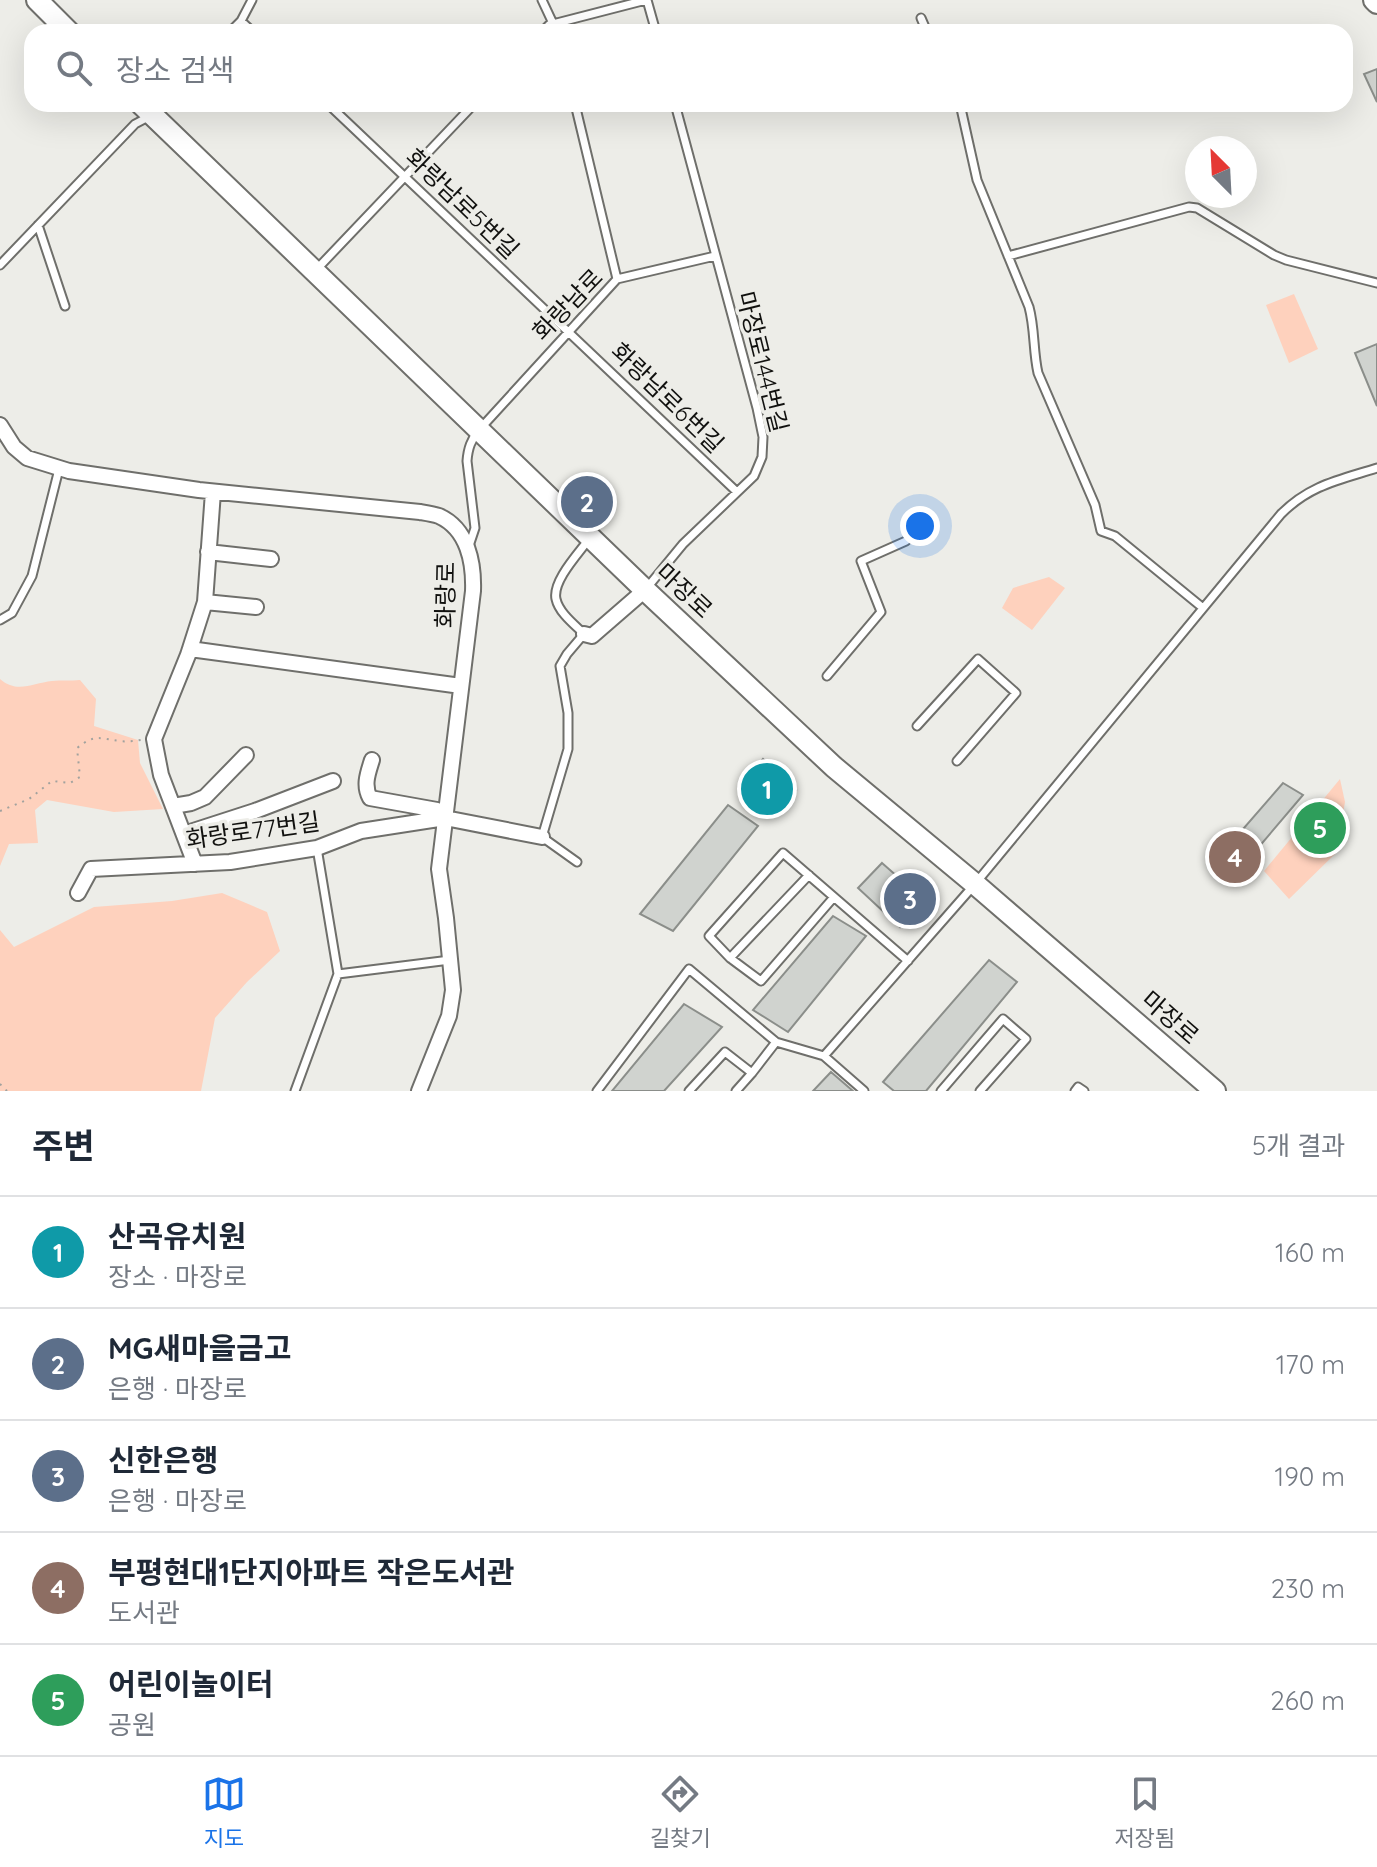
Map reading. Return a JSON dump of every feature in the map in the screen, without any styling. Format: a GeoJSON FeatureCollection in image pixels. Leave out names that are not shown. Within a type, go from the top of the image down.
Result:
{"type":"FeatureCollection","features":[{"type":"Feature","properties":{"kind":"main road"},"geometry":{"type":"LineString","coordinates":[[37,0],[61,24]]}},
{"type":"Feature","properties":{"kind":"main road","name":"마장로"},"geometry":{"type":"LineString","coordinates":[[156,112],[315,272],[834,767],[1215,1091]]}},
{"type":"Feature","properties":{"kind":"street","name":"화랑로"},"geometry":{"type":"LineString","coordinates":[[0,425],[14,447],[27,458],[59,469],[213,492],[420,512],[439,516],[453,525],[468,548],[473,591],[439,869],[453,990],[449,1016],[419,1091]]}},
{"type":"Feature","properties":{"kind":"street"},"geometry":{"type":"LineString","coordinates":[[195,864],[161,775],[154,739],[205,602],[213,492]]}},
{"type":"Feature","properties":{"kind":"street"},"geometry":{"type":"LineString","coordinates":[[208,552],[271,559]]}},
{"type":"Feature","properties":{"kind":"street"},"geometry":{"type":"LineString","coordinates":[[584,634],[592,636],[645,590]]}},
{"type":"Feature","properties":{"kind":"street"},"geometry":{"type":"LineString","coordinates":[[205,602],[256,607]]}},
{"type":"Feature","properties":{"kind":"street"},"geometry":{"type":"LineString","coordinates":[[190,649],[461,686]]}},
{"type":"Feature","properties":{"kind":"street"},"geometry":{"type":"LineString","coordinates":[[173,806],[205,797],[246,755]]}},
{"type":"Feature","properties":{"kind":"street"},"geometry":{"type":"LineString","coordinates":[[372,760],[366,781],[370,798],[437,810],[445,818],[542,837]]}},
{"type":"Feature","properties":{"kind":"street"},"geometry":{"type":"LineString","coordinates":[[184,834],[333,781]]}},
{"type":"Feature","properties":{"kind":"street","name":"화랑로77번길"},"geometry":{"type":"LineString","coordinates":[[78,893],[91,869],[230,862],[317,848],[361,831],[445,818]]}},
{"type":"Feature","properties":{"kind":"lane"},"geometry":{"type":"LineString","coordinates":[[238,24],[252,0]]}},
{"type":"Feature","properties":{"kind":"lane"},"geometry":{"type":"LineString","coordinates":[[542,0],[552,24]]}},
{"type":"Feature","properties":{"kind":"lane"},"geometry":{"type":"LineString","coordinates":[[567,24],[647,0],[654,24]]}},
{"type":"Feature","properties":{"kind":"lane"},"geometry":{"type":"LineString","coordinates":[[921,18],[924,24]]}},
{"type":"Feature","properties":{"kind":"lane"},"geometry":{"type":"LineString","coordinates":[[241,21],[244,24]]}},
{"type":"Feature","properties":{"kind":"lane"},"geometry":{"type":"LineString","coordinates":[[0,265],[148,112]]}},
{"type":"Feature","properties":{"kind":"lane","name":"화랑남로5번길"},"geometry":{"type":"LineString","coordinates":[[336,112],[569,332]]}},
{"type":"Feature","properties":{"kind":"lane"},"geometry":{"type":"LineString","coordinates":[[315,272],[466,112]]}},
{"type":"Feature","properties":{"kind":"lane"},"geometry":{"type":"LineString","coordinates":[[577,112],[617,279]]}},
{"type":"Feature","properties":{"kind":"lane","name":"마장로144번길"},"geometry":{"type":"LineString","coordinates":[[645,590],[683,544],[754,476],[762,457],[763,437],[757,408],[677,112]]}},
{"type":"Feature","properties":{"kind":"lane"},"geometry":{"type":"LineString","coordinates":[[962,112],[977,180],[1033,320],[1038,373],[1095,505],[1101,531],[1115,536],[1203,608]]}},
{"type":"Feature","properties":{"kind":"lane"},"geometry":{"type":"LineString","coordinates":[[1008,256],[1189,207],[1197,208],[1286,260],[1377,283]]}},
{"type":"Feature","properties":{"kind":"lane"},"geometry":{"type":"LineString","coordinates":[[38,225],[65,306]]}},
{"type":"Feature","properties":{"kind":"lane","name":"화랑남로"},"geometry":{"type":"LineString","coordinates":[[479,430],[617,279],[715,256]]}},
{"type":"Feature","properties":{"kind":"lane","name":"화랑남로6번길"},"geometry":{"type":"LineString","coordinates":[[569,332],[737,492]]}},
{"type":"Feature","properties":{"kind":"lane"},"geometry":{"type":"LineString","coordinates":[[468,548],[475,528],[468,450],[479,430]]}},
{"type":"Feature","properties":{"kind":"lane"},"geometry":{"type":"LineString","coordinates":[[824,1056],[975,884],[1281,514],[1312,490],[1377,468]]}},
{"type":"Feature","properties":{"kind":"lane"},"geometry":{"type":"LineString","coordinates":[[0,620],[12,613],[32,576],[59,469]]}},
{"type":"Feature","properties":{"kind":"lane"},"geometry":{"type":"LineString","coordinates":[[577,862],[542,837],[568,749],[568,713],[560,666],[584,634],[555,598],[565,570],[591,538]]}},
{"type":"Feature","properties":{"kind":"lane"},"geometry":{"type":"LineString","coordinates":[[827,676],[881,612],[861,561],[906,541]]}},
{"type":"Feature","properties":{"kind":"lane"},"geometry":{"type":"LineString","coordinates":[[917,726],[978,659],[1016,693],[957,761]]}},
{"type":"Feature","properties":{"kind":"lane"},"geometry":{"type":"LineString","coordinates":[[295,1091],[338,974],[317,848]]}},
{"type":"Feature","properties":{"kind":"lane"},"geometry":{"type":"LineString","coordinates":[[834,897],[761,981],[730,958],[709,936],[783,853],[809,875],[908,961]]}},
{"type":"Feature","properties":{"kind":"lane"},"geometry":{"type":"LineString","coordinates":[[730,958],[809,875]]}},
{"type":"Feature","properties":{"kind":"lane"},"geometry":{"type":"LineString","coordinates":[[338,974],[450,960]]}},
{"type":"Feature","properties":{"kind":"lane"},"geometry":{"type":"LineString","coordinates":[[597,1091],[689,969],[776,1042],[824,1056],[864,1091]]}},
{"type":"Feature","properties":{"kind":"lane"},"geometry":{"type":"LineString","coordinates":[[941,1091],[1003,1019],[1026,1039],[980,1091]]}},
{"type":"Feature","properties":{"kind":"lane"},"geometry":{"type":"LineString","coordinates":[[736,1091],[776,1042]]}},
{"type":"Feature","properties":{"kind":"lane"},"geometry":{"type":"LineString","coordinates":[[689,1091],[725,1052],[752,1073]]}},
{"type":"Feature","properties":{"kind":"lane"},"geometry":{"type":"LineString","coordinates":[[1075,1091],[1078,1087],[1084,1091]]}},
{"type":"Feature","properties":{"kind":"path"},"geometry":{"type":"LineString","coordinates":[[0,811],[29,799],[52,781],[70,783],[80,777],[77,748],[87,740],[104,737],[122,742],[154,739]]}},
{"type":"Feature","properties":{"kind":"path"},"geometry":{"type":"LineString","coordinates":[[0,1084],[7,1091]]}},
{"type":"Feature","properties":{"kind":"shaded area"},"geometry":{"type":"Polygon","coordinates":[[[1294,294],[1318,349],[1289,363],[1266,305],[1294,294]]]}},
{"type":"Feature","properties":{"kind":"shaded area"},"geometry":{"type":"Polygon","coordinates":[[[1049,577],[1065,588],[1032,630],[1002,608],[1013,588],[1049,577]]]}},
{"type":"Feature","properties":{"kind":"shaded area"},"geometry":{"type":"Polygon","coordinates":[[[0,679],[19,687],[80,680],[96,699],[94,726],[138,740],[140,763],[163,809],[114,812],[47,800],[35,810],[38,843],[9,844],[0,866],[0,679]]]}},
{"type":"Feature","properties":{"kind":"shaded area"},"geometry":{"type":"Polygon","coordinates":[[[1340,779],[1345,802],[1336,853],[1289,899],[1264,871],[1340,779]]]}},
{"type":"Feature","properties":{"kind":"shaded area"},"geometry":{"type":"Polygon","coordinates":[[[222,893],[267,912],[280,951],[215,1018],[201,1091],[0,1091],[0,930],[14,947],[94,907],[172,901],[222,893]]]}},
{"type":"Feature","properties":{"kind":"building"},"geometry":{"type":"Polygon","coordinates":[[[1377,69],[1377,102],[1364,74],[1377,69]]]}},
{"type":"Feature","properties":{"kind":"building"},"geometry":{"type":"Polygon","coordinates":[[[1377,344],[1377,406],[1355,353],[1377,344]]]}},
{"type":"Feature","properties":{"kind":"building"},"geometry":{"type":"Polygon","coordinates":[[[763,759],[796,790],[773,816],[739,787],[763,759]]]}},
{"type":"Feature","properties":{"kind":"building"},"geometry":{"type":"Polygon","coordinates":[[[1283,783],[1303,795],[1235,875],[1217,859],[1283,783]]]}},
{"type":"Feature","properties":{"kind":"building"},"geometry":{"type":"Polygon","coordinates":[[[728,805],[758,826],[673,931],[640,914],[728,805]]]}},
{"type":"Feature","properties":{"kind":"building"},"geometry":{"type":"Polygon","coordinates":[[[882,863],[923,899],[900,927],[858,888],[882,863]]]}},
{"type":"Feature","properties":{"kind":"building"},"geometry":{"type":"Polygon","coordinates":[[[833,916],[866,936],[788,1032],[753,1010],[833,916]]]}},
{"type":"Feature","properties":{"kind":"building"},"geometry":{"type":"Polygon","coordinates":[[[989,960],[1017,982],[926,1091],[894,1091],[883,1082],[989,960]]]}},
{"type":"Feature","properties":{"kind":"building"},"geometry":{"type":"Polygon","coordinates":[[[684,1004],[722,1027],[664,1091],[612,1091],[684,1004]]]}},
{"type":"Feature","properties":{"kind":"building"},"geometry":{"type":"Polygon","coordinates":[[[831,1072],[853,1091],[813,1091],[831,1072]]]}},
{"type":"Feature","properties":{"kind":"place","name":"MG새마을금고"},"geometry":{"type":"Point","coordinates":[587,502]}},
{"type":"Feature","properties":{"kind":"place","name":"산곡유치원"},"geometry":{"type":"Point","coordinates":[767,789]}},
{"type":"Feature","properties":{"kind":"place","name":"어린이놀이터"},"geometry":{"type":"Point","coordinates":[1320,828]}},
{"type":"Feature","properties":{"kind":"place","name":"부평현대1단지아파트 작은도서관"},"geometry":{"type":"Point","coordinates":[1235,857]}},
{"type":"Feature","properties":{"kind":"place","name":"신한은행"},"geometry":{"type":"Point","coordinates":[910,899]}}]}
